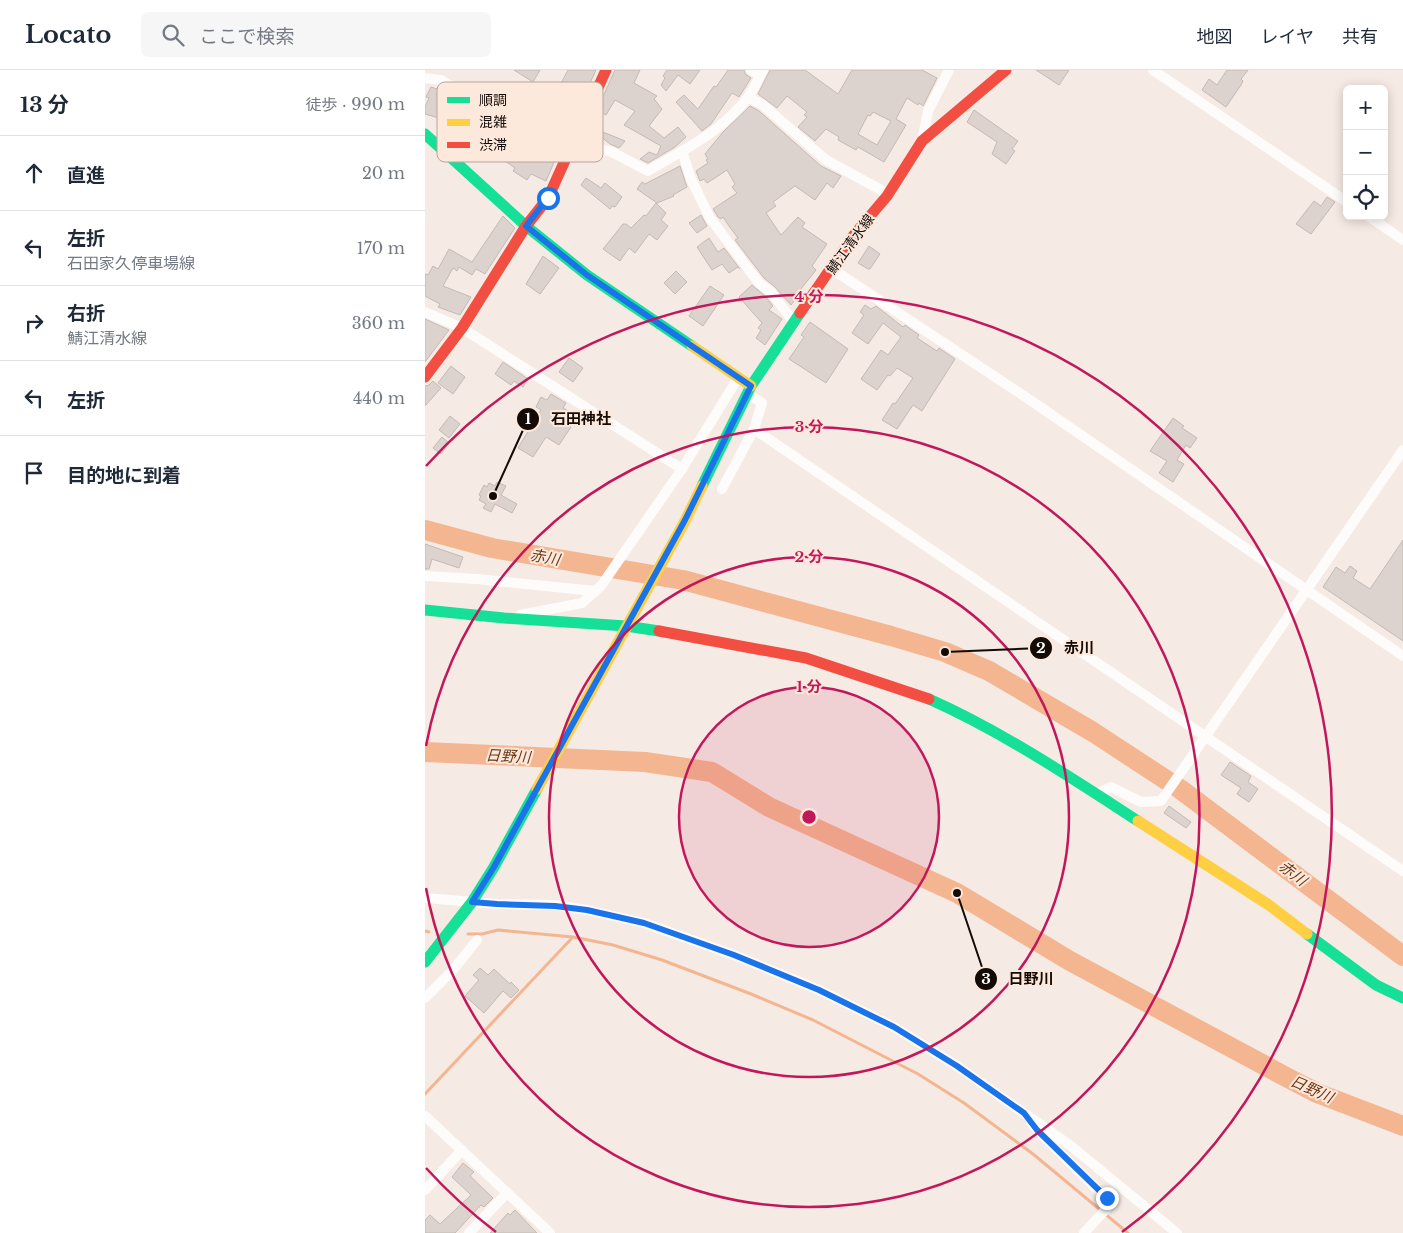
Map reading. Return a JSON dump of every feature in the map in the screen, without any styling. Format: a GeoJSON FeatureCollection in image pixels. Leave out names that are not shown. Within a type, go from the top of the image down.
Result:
{"type":"FeatureCollection","features":[{"type":"Feature","properties":{"kind":"main road"},"geometry":{"type":"LineString","coordinates":[[601,82],[607,70]]}},
{"type":"Feature","properties":{"kind":"main road","name":"鯖江清水線"},"geometry":{"type":"LineString","coordinates":[[425,962],[472,902],[494,867],[685,520],[749,390],[853,236],[887,196],[922,141],[1006,70]]}},
{"type":"Feature","properties":{"kind":"main road"},"geometry":{"type":"LineString","coordinates":[[425,134],[437,145]]}},
{"type":"Feature","properties":{"kind":"main road"},"geometry":{"type":"LineString","coordinates":[[456,162],[526,226],[587,275],[738,378],[749,390]]}},
{"type":"Feature","properties":{"kind":"main road"},"geometry":{"type":"LineString","coordinates":[[425,377],[462,328],[526,226],[548,198],[564,162]]}},
{"type":"Feature","properties":{"kind":"main road"},"geometry":{"type":"LineString","coordinates":[[425,610],[504,618],[626,626],[719,641],[806,658],[929,699],[977,721],[1033,753],[1269,905],[1376,985],[1403,998]]}},
{"type":"Feature","properties":{"kind":"street"},"geometry":{"type":"LineString","coordinates":[[922,141],[929,111],[948,70]]}},
{"type":"Feature","properties":{"kind":"street"},"geometry":{"type":"LineString","coordinates":[[1153,70],[1343,199]]}},
{"type":"Feature","properties":{"kind":"street"},"geometry":{"type":"LineString","coordinates":[[603,150],[610,151],[647,171],[707,136],[724,123],[748,97],[758,72]]}},
{"type":"Feature","properties":{"kind":"street"},"geometry":{"type":"LineString","coordinates":[[425,78],[444,82]]}},
{"type":"Feature","properties":{"kind":"street"},"geometry":{"type":"LineString","coordinates":[[748,97],[763,105],[796,136],[826,160],[881,190],[887,196]]}},
{"type":"Feature","properties":{"kind":"street"},"geometry":{"type":"LineString","coordinates":[[682,151],[691,179],[710,218],[759,283],[771,292],[795,324]]}},
{"type":"Feature","properties":{"kind":"street"},"geometry":{"type":"LineString","coordinates":[[1374,220],[1403,240]]}},
{"type":"Feature","properties":{"kind":"street"},"geometry":{"type":"LineString","coordinates":[[831,269],[1030,400],[1403,656]]}},
{"type":"Feature","properties":{"kind":"street"},"geometry":{"type":"LineString","coordinates":[[425,312],[462,328],[682,469]]}},
{"type":"Feature","properties":{"kind":"street"},"geometry":{"type":"LineString","coordinates":[[504,618],[582,603],[601,586],[682,469],[738,378]]}},
{"type":"Feature","properties":{"kind":"street"},"geometry":{"type":"LineString","coordinates":[[722,489],[753,429],[761,403],[749,390]]}},
{"type":"Feature","properties":{"kind":"street"},"geometry":{"type":"LineString","coordinates":[[753,429],[1403,872]]}},
{"type":"Feature","properties":{"kind":"street"},"geometry":{"type":"LineString","coordinates":[[1097,794],[1111,786],[1141,802],[1161,801],[1207,737],[1403,450]]}},
{"type":"Feature","properties":{"kind":"street"},"geometry":{"type":"LineString","coordinates":[[425,576],[595,591]]}},
{"type":"Feature","properties":{"kind":"street"},"geometry":{"type":"LineString","coordinates":[[425,898],[497,904],[555,906],[587,910],[644,923],[734,955],[819,990],[894,1027],[957,1066],[1071,1146],[1177,1233]]}},
{"type":"Feature","properties":{"kind":"street"},"geometry":{"type":"LineString","coordinates":[[425,998],[453,970],[477,940]]}},
{"type":"Feature","properties":{"kind":"street"},"geometry":{"type":"LineString","coordinates":[[1024,1113],[1037,1130],[1107,1198],[1109,1203],[1104,1212],[1085,1233]]}},
{"type":"Feature","properties":{"kind":"street"},"geometry":{"type":"LineString","coordinates":[[425,1116],[550,1233]]}},
{"type":"Feature","properties":{"kind":"street"},"geometry":{"type":"LineString","coordinates":[[425,1190],[462,1150]]}},
{"type":"Feature","properties":{"kind":"street"},"geometry":{"type":"LineString","coordinates":[[469,1233],[507,1193]]}},
{"type":"Feature","properties":{"kind":"building"},"geometry":{"type":"Polygon","coordinates":[[[514,70],[540,70],[533,82],[514,70]]]}},
{"type":"Feature","properties":{"kind":"building"},"geometry":{"type":"Polygon","coordinates":[[[568,70],[596,70],[590,82],[562,82],[568,70]]]}},
{"type":"Feature","properties":{"kind":"building"},"geometry":{"type":"Polygon","coordinates":[[[615,70],[640,70],[634,83],[657,96],[654,99],[662,109],[649,126],[664,138],[678,127],[686,137],[675,147],[648,163],[640,159],[649,152],[657,155],[661,146],[624,125],[635,111],[615,100],[606,115],[603,113],[603,97],[615,70]]]}},
{"type":"Feature","properties":{"kind":"building"},"geometry":{"type":"Polygon","coordinates":[[[667,70],[700,70],[690,84],[678,75],[666,91],[661,85],[667,70]]]}},
{"type":"Feature","properties":{"kind":"building"},"geometry":{"type":"Polygon","coordinates":[[[728,70],[744,70],[745,74],[751,78],[739,97],[732,93],[711,124],[702,131],[676,102],[684,95],[698,109],[728,70]]]}},
{"type":"Feature","properties":{"kind":"building"},"geometry":{"type":"Polygon","coordinates":[[[770,70],[805,70],[838,94],[852,70],[922,70],[937,78],[923,106],[907,98],[896,119],[906,125],[884,162],[858,147],[856,150],[838,140],[839,137],[826,129],[815,141],[798,127],[807,117],[804,115],[807,112],[787,96],[777,108],[758,94],[770,70]],[[873,112],[870,116],[868,115],[858,134],[877,145],[891,121],[873,112]]]}},
{"type":"Feature","properties":{"kind":"building"},"geometry":{"type":"Polygon","coordinates":[[[1036,70],[1069,70],[1059,85],[1036,70]]]}},
{"type":"Feature","properties":{"kind":"building"},"geometry":{"type":"Polygon","coordinates":[[[1227,70],[1248,70],[1241,79],[1243,81],[1241,85],[1226,107],[1202,90],[1209,79],[1217,85],[1227,70]]]}},
{"type":"Feature","properties":{"kind":"building"},"geometry":{"type":"Polygon","coordinates":[[[431,87],[437,89],[437,117],[425,114],[425,107],[429,98],[426,97],[431,87]]]}},
{"type":"Feature","properties":{"kind":"building"},"geometry":{"type":"Polygon","coordinates":[[[750,106],[759,111],[821,166],[841,176],[833,188],[827,183],[815,200],[795,186],[773,202],[776,206],[766,213],[781,235],[798,217],[805,223],[802,227],[827,244],[812,266],[816,270],[791,305],[764,278],[735,240],[738,238],[723,217],[721,219],[718,217],[713,209],[737,193],[732,187],[735,184],[727,170],[707,183],[704,179],[700,181],[696,171],[708,163],[705,154],[723,132],[750,106]]]}},
{"type":"Feature","properties":{"kind":"building"},"geometry":{"type":"Polygon","coordinates":[[[974,110],[1018,141],[1012,149],[1015,151],[1006,164],[992,154],[997,142],[967,122],[974,110]]]}},
{"type":"Feature","properties":{"kind":"building"},"geometry":{"type":"Polygon","coordinates":[[[603,132],[625,141],[619,148],[603,138],[603,132]]]}},
{"type":"Feature","properties":{"kind":"building"},"geometry":{"type":"Polygon","coordinates":[[[506,162],[554,162],[546,181],[531,174],[527,180],[513,171],[515,168],[506,162]]]}},
{"type":"Feature","properties":{"kind":"building"},"geometry":{"type":"Polygon","coordinates":[[[680,166],[687,187],[674,196],[657,203],[637,189],[642,182],[645,184],[680,166]]]}},
{"type":"Feature","properties":{"kind":"building"},"geometry":{"type":"Polygon","coordinates":[[[586,178],[601,188],[605,183],[622,197],[615,207],[612,206],[610,209],[581,185],[586,178]]]}},
{"type":"Feature","properties":{"kind":"building"},"geometry":{"type":"Polygon","coordinates":[[[1327,197],[1335,202],[1311,234],[1296,224],[1314,201],[1321,206],[1327,197]]]}},
{"type":"Feature","properties":{"kind":"building"},"geometry":{"type":"Polygon","coordinates":[[[656,203],[666,213],[661,220],[668,226],[657,240],[649,234],[635,253],[629,248],[620,261],[603,249],[623,224],[631,228],[644,215],[646,216],[656,203]]]}},
{"type":"Feature","properties":{"kind":"building"},"geometry":{"type":"Polygon","coordinates":[[[701,215],[707,226],[697,233],[689,223],[701,215]]]}},
{"type":"Feature","properties":{"kind":"building"},"geometry":{"type":"Polygon","coordinates":[[[503,216],[515,228],[485,274],[476,269],[472,275],[459,267],[457,271],[453,268],[443,286],[471,297],[460,315],[438,307],[440,304],[425,296],[425,274],[428,275],[433,266],[438,269],[449,249],[472,262],[503,216]]]}},
{"type":"Feature","properties":{"kind":"building"},"geometry":{"type":"Polygon","coordinates":[[[709,238],[718,252],[724,248],[740,269],[738,267],[729,273],[722,264],[712,270],[697,247],[709,238]]]}},
{"type":"Feature","properties":{"kind":"building"},"geometry":{"type":"Polygon","coordinates":[[[869,246],[880,254],[870,269],[868,269],[858,263],[869,246]]]}},
{"type":"Feature","properties":{"kind":"building"},"geometry":{"type":"Polygon","coordinates":[[[543,256],[559,268],[540,294],[526,284],[543,256]]]}},
{"type":"Feature","properties":{"kind":"building"},"geometry":{"type":"Polygon","coordinates":[[[676,271],[687,282],[675,294],[664,283],[676,271]]]}},
{"type":"Feature","properties":{"kind":"building"},"geometry":{"type":"Polygon","coordinates":[[[752,285],[773,306],[769,310],[782,319],[765,345],[756,338],[761,330],[758,328],[762,323],[739,297],[752,285]]]}},
{"type":"Feature","properties":{"kind":"building"},"geometry":{"type":"Polygon","coordinates":[[[710,286],[724,295],[703,326],[689,316],[710,286]]]}},
{"type":"Feature","properties":{"kind":"building"},"geometry":{"type":"Polygon","coordinates":[[[865,305],[871,309],[876,306],[903,327],[905,325],[919,335],[917,338],[937,351],[939,348],[955,359],[922,411],[913,405],[897,429],[882,420],[913,378],[897,368],[890,376],[888,375],[877,390],[861,379],[881,350],[888,355],[901,337],[883,323],[868,344],[852,333],[864,315],[860,312],[865,305]]]}},
{"type":"Feature","properties":{"kind":"building"},"geometry":{"type":"Polygon","coordinates":[[[425,319],[449,330],[425,362],[425,319]]]}},
{"type":"Feature","properties":{"kind":"building"},"geometry":{"type":"Polygon","coordinates":[[[810,322],[848,349],[826,383],[789,359],[804,337],[801,335],[810,322]]]}},
{"type":"Feature","properties":{"kind":"building"},"geometry":{"type":"Polygon","coordinates":[[[569,358],[583,368],[573,382],[559,372],[569,358]]]}},
{"type":"Feature","properties":{"kind":"building"},"geometry":{"type":"Polygon","coordinates":[[[503,362],[528,379],[523,387],[514,381],[511,385],[495,374],[503,362]]]}},
{"type":"Feature","properties":{"kind":"building"},"geometry":{"type":"Polygon","coordinates":[[[451,366],[465,377],[453,394],[438,383],[451,366]]]}},
{"type":"Feature","properties":{"kind":"building"},"geometry":{"type":"Polygon","coordinates":[[[433,381],[441,388],[425,406],[425,386],[433,381]]]}},
{"type":"Feature","properties":{"kind":"building"},"geometry":{"type":"Polygon","coordinates":[[[551,394],[566,403],[563,408],[572,413],[566,423],[571,427],[559,445],[546,437],[533,457],[518,448],[541,410],[536,407],[541,397],[547,400],[551,394]]]}},
{"type":"Feature","properties":{"kind":"building"},"geometry":{"type":"Polygon","coordinates":[[[450,416],[460,424],[449,438],[439,430],[450,416]]]}},
{"type":"Feature","properties":{"kind":"building"},"geometry":{"type":"Polygon","coordinates":[[[1173,418],[1184,426],[1182,428],[1197,438],[1190,448],[1186,445],[1177,460],[1184,464],[1173,482],[1159,473],[1167,461],[1150,451],[1173,418]]]}},
{"type":"Feature","properties":{"kind":"building"},"geometry":{"type":"Polygon","coordinates":[[[442,437],[449,443],[441,454],[433,448],[442,437]]]}},
{"type":"Feature","properties":{"kind":"building"},"geometry":{"type":"Polygon","coordinates":[[[497,482],[506,486],[501,495],[517,504],[512,513],[495,504],[491,512],[483,508],[486,504],[479,500],[481,496],[479,495],[484,485],[487,487],[489,483],[495,486],[497,482]]]}},
{"type":"Feature","properties":{"kind":"building"},"geometry":{"type":"Polygon","coordinates":[[[1403,540],[1403,641],[1323,587],[1336,567],[1345,573],[1350,566],[1357,571],[1353,578],[1370,589],[1403,540]]]}},
{"type":"Feature","properties":{"kind":"building"},"geometry":{"type":"Polygon","coordinates":[[[425,544],[463,557],[459,568],[432,559],[429,569],[425,569],[425,544]]]}},
{"type":"Feature","properties":{"kind":"building"},"geometry":{"type":"Polygon","coordinates":[[[1230,762],[1251,776],[1248,782],[1258,789],[1249,802],[1237,794],[1241,788],[1221,775],[1230,762]]]}},
{"type":"Feature","properties":{"kind":"building"},"geometry":{"type":"Polygon","coordinates":[[[1169,806],[1191,822],[1186,828],[1164,813],[1169,806]]]}},
{"type":"Feature","properties":{"kind":"building"},"geometry":{"type":"Polygon","coordinates":[[[480,968],[488,975],[494,969],[519,990],[511,998],[503,991],[484,1013],[465,996],[479,980],[473,975],[480,968]]]}},
{"type":"Feature","properties":{"kind":"building"},"geometry":{"type":"Polygon","coordinates":[[[463,1163],[474,1172],[470,1176],[493,1198],[484,1207],[481,1205],[455,1233],[425,1233],[425,1220],[430,1215],[440,1224],[471,1195],[452,1177],[463,1163]]]}},
{"type":"Feature","properties":{"kind":"building"},"geometry":{"type":"Polygon","coordinates":[[[515,1210],[537,1233],[490,1233],[508,1213],[510,1215],[515,1210]]]}},
{"type":"Feature","properties":{"kind":"waterway","name":"赤川"},"geometry":{"type":"LineString","coordinates":[[425,530],[492,548],[683,580],[945,652],[989,671],[1093,732],[1180,789],[1403,956]]}},
{"type":"Feature","properties":{"kind":"waterway","name":"日野川"},"geometry":{"type":"LineString","coordinates":[[425,752],[645,762],[712,772],[769,807],[957,893],[1070,961],[1317,1093],[1403,1126]]}},
{"type":"Feature","properties":{"kind":"waterway"},"geometry":{"type":"LineString","coordinates":[[468,934],[482,934],[498,930],[573,937],[613,945],[662,960],[813,1020],[918,1074],[964,1103],[1033,1154],[1128,1233]]}},
{"type":"Feature","properties":{"kind":"waterway"},"geometry":{"type":"LineString","coordinates":[[425,931],[429,932]]}},
{"type":"Feature","properties":{"kind":"waterway"},"geometry":{"type":"LineString","coordinates":[[425,1094],[572,938]]}},
{"type":"Feature","properties":{"kind":"traffic: fast"},"geometry":{"type":"LineString","coordinates":[[425,134],[437,145]]}},
{"type":"Feature","properties":{"kind":"traffic: fast"},"geometry":{"type":"LineString","coordinates":[[456,162],[526,226],[587,275],[692,346]]}},
{"type":"Feature","properties":{"kind":"traffic: fast"},"geometry":{"type":"LineString","coordinates":[[702,486],[751,386],[800,313]]}},
{"type":"Feature","properties":{"kind":"traffic: fast"},"geometry":{"type":"LineString","coordinates":[[425,610],[504,618],[626,626],[659,631]]}},
{"type":"Feature","properties":{"kind":"traffic: fast"},"geometry":{"type":"LineString","coordinates":[[929,699],[1010,741],[1138,821]]}},
{"type":"Feature","properties":{"kind":"traffic: fast"},"geometry":{"type":"LineString","coordinates":[[425,962],[472,902],[494,867],[537,789]]}},
{"type":"Feature","properties":{"kind":"traffic: fast"},"geometry":{"type":"LineString","coordinates":[[1307,934],[1376,985],[1403,998]]}},
{"type":"Feature","properties":{"kind":"traffic: slow"},"geometry":{"type":"LineString","coordinates":[[692,346],[751,386]]}},
{"type":"Feature","properties":{"kind":"traffic: slow"},"geometry":{"type":"LineString","coordinates":[[537,789],[685,521],[702,486]]}},
{"type":"Feature","properties":{"kind":"traffic: slow"},"geometry":{"type":"LineString","coordinates":[[1138,821],[1269,905],[1307,934]]}},
{"type":"Feature","properties":{"kind":"traffic: jam"},"geometry":{"type":"LineString","coordinates":[[601,82],[606,70]]}},
{"type":"Feature","properties":{"kind":"traffic: jam"},"geometry":{"type":"LineString","coordinates":[[800,313],[853,236],[887,196],[922,141],[1006,70]]}},
{"type":"Feature","properties":{"kind":"traffic: jam"},"geometry":{"type":"LineString","coordinates":[[425,377],[462,328],[526,226],[548,198],[564,162]]}},
{"type":"Feature","properties":{"kind":"traffic: jam"},"geometry":{"type":"LineString","coordinates":[[659,631],[806,658],[929,699]]}},
{"type":"Feature","properties":{"kind":"place","name":"石田神社"},"geometry":{"type":"Point","coordinates":[493,496]}},
{"type":"Feature","properties":{"kind":"place","name":"赤川"},"geometry":{"type":"Point","coordinates":[945,652]}},
{"type":"Feature","properties":{"kind":"place","name":"日野川"},"geometry":{"type":"Point","coordinates":[957,893]}},
{"type":"Feature","properties":{"kind":"route"},"geometry":{"type":"LineString","coordinates":[[548,198],[526,226],[587,275],[751,386],[685,520],[494,867],[472,902],[555,906],[587,910],[644,923],[734,955],[819,990],[894,1027],[957,1066],[1024,1113],[1037,1130],[1107,1198]]}}]}
